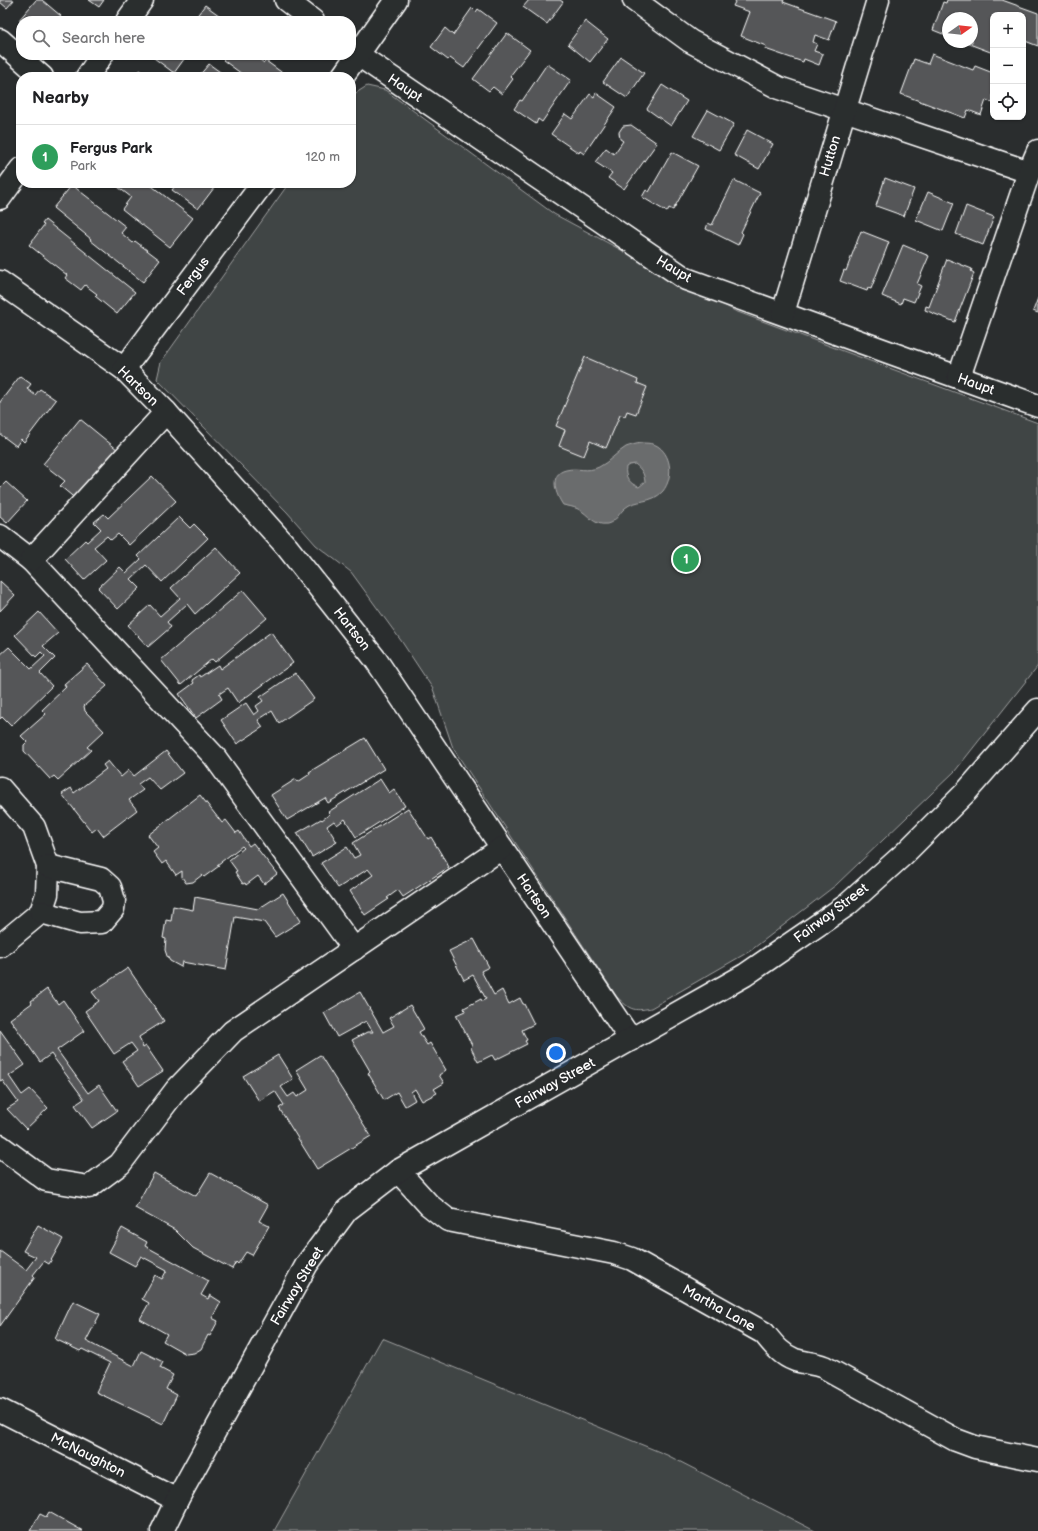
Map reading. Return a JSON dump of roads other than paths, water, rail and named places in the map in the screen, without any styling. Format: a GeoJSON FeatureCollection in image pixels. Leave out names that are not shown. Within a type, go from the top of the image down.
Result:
{"type":"FeatureCollection","features":[{"type":"Feature","properties":{"kind":"street"},"geometry":{"type":"LineString","coordinates":[[131,16],[142,0]]}},
{"type":"Feature","properties":{"kind":"street"},"geometry":{"type":"LineString","coordinates":[[286,0],[307,16]]}},
{"type":"Feature","properties":{"kind":"street"},"geometry":{"type":"LineString","coordinates":[[356,50],[396,0]]}},
{"type":"Feature","properties":{"kind":"street","name":"Hutton"},"geometry":{"type":"LineString","coordinates":[[783,313],[878,0]]}},
{"type":"Feature","properties":{"kind":"street"},"geometry":{"type":"LineString","coordinates":[[637,1],[690,41],[779,88],[1029,172]]}},
{"type":"Feature","properties":{"kind":"street"},"geometry":{"type":"LineString","coordinates":[[0,40],[16,54]]}},
{"type":"Feature","properties":{"kind":"street","name":"Haupt"},"geometry":{"type":"LineString","coordinates":[[356,54],[686,279],[1038,406]]}},
{"type":"Feature","properties":{"kind":"street"},"geometry":{"type":"LineString","coordinates":[[23,60],[36,72]]}},
{"type":"Feature","properties":{"kind":"street"},"geometry":{"type":"LineString","coordinates":[[90,72],[99,60]]}},
{"type":"Feature","properties":{"kind":"street"},"geometry":{"type":"LineString","coordinates":[[344,72],[350,60]]}},
{"type":"Feature","properties":{"kind":"street"},"geometry":{"type":"LineString","coordinates":[[959,377],[1029,172],[1038,151]]}},
{"type":"Feature","properties":{"kind":"street"},"geometry":{"type":"LineString","coordinates":[[0,198],[16,176]]}},
{"type":"Feature","properties":{"kind":"street","name":"Fergus"},"geometry":{"type":"LineString","coordinates":[[124,369],[259,188]]}},
{"type":"Feature","properties":{"kind":"street","name":"Hartson"},"geometry":{"type":"LineString","coordinates":[[0,282],[124,369],[166,412],[287,547],[376,660],[631,1040]]}},
{"type":"Feature","properties":{"kind":"street"},"geometry":{"type":"LineString","coordinates":[[31,560],[166,412]]}},
{"type":"Feature","properties":{"kind":"street"},"geometry":{"type":"LineString","coordinates":[[0,536],[31,560],[214,756],[354,949]]}},
{"type":"Feature","properties":{"kind":"street","name":"Fairway Street"},"geometry":{"type":"LineString","coordinates":[[162,1531],[177,1500],[307,1264],[347,1210],[398,1171],[745,975],[847,905],[904,854],[966,792],[1038,710]]}},
{"type":"Feature","properties":{"kind":"street"},"geometry":{"type":"LineString","coordinates":[[0,788],[34,827],[48,866],[47,894],[41,912],[0,946]]}},
{"type":"Feature","properties":{"kind":"street"},"geometry":{"type":"LineString","coordinates":[[0,1146],[46,1180],[88,1187],[120,1164],[176,1090],[233,1031],[502,848]]}},
{"type":"Feature","properties":{"kind":"street"},"geometry":{"type":"LineString","coordinates":[[41,912],[80,923],[102,922],[113,909],[114,901],[110,887],[101,879],[48,866]]}},
{"type":"Feature","properties":{"kind":"street","name":"Martha Lane"},"geometry":{"type":"LineString","coordinates":[[398,1171],[429,1205],[448,1220],[614,1253],[632,1259],[764,1333],[774,1346],[783,1354],[796,1360],[824,1367],[956,1440],[975,1447],[1038,1460]]}},
{"type":"Feature","properties":{"kind":"street","name":"McNaughton"},"geometry":{"type":"LineString","coordinates":[[0,1410],[177,1500]]}},
{"type":"Feature","properties":{"kind":"place","name":"Fergus Park"},"geometry":{"type":"Point","coordinates":[686,559]}}]}
